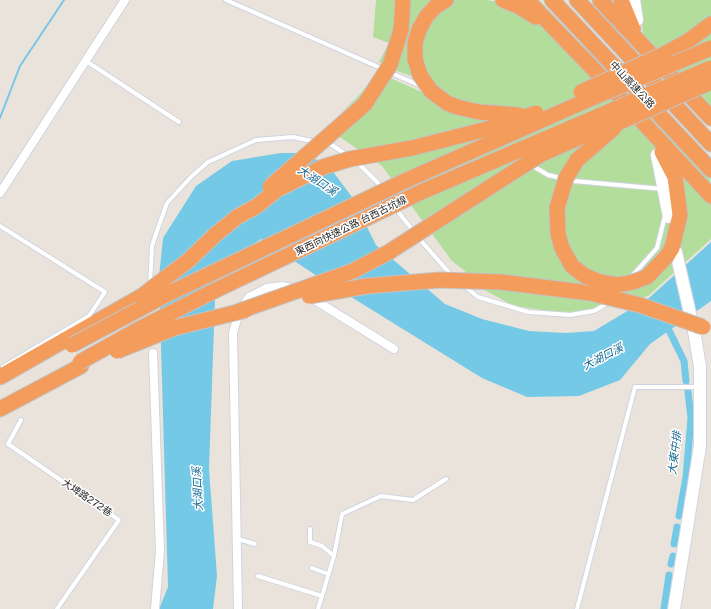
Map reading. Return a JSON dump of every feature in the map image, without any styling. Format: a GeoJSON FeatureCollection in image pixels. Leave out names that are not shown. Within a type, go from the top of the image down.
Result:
{"type":"FeatureCollection","features":[{"type":"Feature","properties":{"kind":"highway"},"geometry":{"type":"LineString","coordinates":[[0,377],[148,297],[215,235],[365,104],[390,65],[401,30],[403,0]]}},
{"type":"Feature","properties":{"kind":"highway"},"geometry":{"type":"LineString","coordinates":[[446,0],[436,6],[426,16],[419,30],[415,43],[415,59],[420,75],[431,91],[447,103],[473,111],[510,115],[532,115]]}},
{"type":"Feature","properties":{"kind":"highway"},"geometry":{"type":"LineString","coordinates":[[503,0],[518,6],[538,18],[562,39],[586,66],[601,77]]}},
{"type":"Feature","properties":{"kind":"highway"},"geometry":{"type":"LineString","coordinates":[[527,0],[601,77],[711,196]]}},
{"type":"Feature","properties":{"kind":"highway","name":"中山高速公路"},"geometry":{"type":"LineString","coordinates":[[552,0],[711,170]]}},
{"type":"Feature","properties":{"kind":"highway","name":"中山高速公路"},"geometry":{"type":"LineString","coordinates":[[577,0],[711,144]]}},
{"type":"Feature","properties":{"kind":"highway"},"geometry":{"type":"LineString","coordinates":[[600,0],[658,54]]}},
{"type":"Feature","properties":{"kind":"highway"},"geometry":{"type":"LineString","coordinates":[[621,0],[636,27],[711,118]]}},
{"type":"Feature","properties":{"kind":"highway"},"geometry":{"type":"LineString","coordinates":[[236,217],[257,206],[278,189],[323,167],[350,159],[420,146],[532,115],[688,41],[711,24]]}},
{"type":"Feature","properties":{"kind":"highway"},"geometry":{"type":"LineString","coordinates":[[658,54],[711,35]]}},
{"type":"Feature","properties":{"kind":"highway","name":"東西向快速公路 台西古坑線"},"geometry":{"type":"LineString","coordinates":[[0,384],[168,294],[382,191],[590,99],[711,48]]}},
{"type":"Feature","properties":{"kind":"highway","name":"東西向快速公路 台西古坑線"},"geometry":{"type":"LineString","coordinates":[[0,405],[80,364],[139,329],[220,288],[419,193],[711,68]]}},
{"type":"Feature","properties":{"kind":"highway"},"geometry":{"type":"LineString","coordinates":[[237,312],[353,271],[389,252],[540,155],[711,82]]}},
{"type":"Feature","properties":{"kind":"highway"},"geometry":{"type":"LineString","coordinates":[[620,122],[577,160],[566,178],[557,208],[558,234],[562,248],[572,266],[585,276],[600,282],[618,285],[647,277],[674,255],[672,248],[680,215],[675,177],[647,127]]}},
{"type":"Feature","properties":{"kind":"highway"},"geometry":{"type":"LineString","coordinates":[[0,409],[80,364],[149,337],[237,312],[321,292],[367,286],[440,280],[501,282],[590,293],[640,305],[711,329]]}},
{"type":"Feature","properties":{"kind":"street"},"geometry":{"type":"LineString","coordinates":[[0,193],[125,0]]}},
{"type":"Feature","properties":{"kind":"street"},"geometry":{"type":"LineString","coordinates":[[634,0],[636,27]]}},
{"type":"Feature","properties":{"kind":"street"},"geometry":{"type":"LineString","coordinates":[[657,155],[668,212]]}},
{"type":"Feature","properties":{"kind":"street"},"geometry":{"type":"LineString","coordinates":[[674,255],[694,330],[706,444],[674,609]]}},
{"type":"Feature","properties":{"kind":"street"},"geometry":{"type":"LineString","coordinates":[[238,609],[238,539],[233,333],[239,312],[249,297],[267,288],[282,286],[297,289],[358,325],[394,349]]}},
{"type":"Feature","properties":{"kind":"street"},"geometry":{"type":"LineString","coordinates":[[152,353],[160,551],[155,609]]}},
{"type":"Feature","properties":{"kind":"lane"},"geometry":{"type":"LineString","coordinates":[[226,0],[464,105],[487,118]]}},
{"type":"Feature","properties":{"kind":"lane"},"geometry":{"type":"LineString","coordinates":[[86,60],[180,122]]}},
{"type":"Feature","properties":{"kind":"lane"},"geometry":{"type":"LineString","coordinates":[[492,121],[504,129],[513,142]]}},
{"type":"Feature","properties":{"kind":"lane"},"geometry":{"type":"LineString","coordinates":[[151,308],[148,297],[152,246],[165,209],[172,198],[192,176],[208,162],[256,140],[293,137],[332,145],[361,166],[377,182],[400,215],[432,254],[452,276],[478,297],[528,312],[570,315],[594,312],[621,294]]}},
{"type":"Feature","properties":{"kind":"lane"},"geometry":{"type":"LineString","coordinates":[[517,148],[522,154]]}},
{"type":"Feature","properties":{"kind":"lane"},"geometry":{"type":"LineString","coordinates":[[527,160],[532,166],[548,175],[574,181],[664,189]]}},
{"type":"Feature","properties":{"kind":"lane"},"geometry":{"type":"LineString","coordinates":[[624,289],[629,279],[657,248],[668,212]]}},
{"type":"Feature","properties":{"kind":"lane"},"geometry":{"type":"LineString","coordinates":[[0,226],[105,292],[89,316],[0,368]]}},
{"type":"Feature","properties":{"kind":"lane"},"geometry":{"type":"LineString","coordinates":[[151,316],[152,353]]}},
{"type":"Feature","properties":{"kind":"lane"},"geometry":{"type":"LineString","coordinates":[[577,609],[635,387],[701,387]]}},
{"type":"Feature","properties":{"kind":"lane","name":"大埤路272巷"},"geometry":{"type":"LineString","coordinates":[[21,420],[8,444],[119,520],[58,609]]}},
{"type":"Feature","properties":{"kind":"lane"},"geometry":{"type":"LineString","coordinates":[[318,609],[334,556],[342,514],[381,496],[413,500],[446,479]]}},
{"type":"Feature","properties":{"kind":"lane"},"geometry":{"type":"LineString","coordinates":[[310,529],[310,542],[322,546],[334,556]]}},
{"type":"Feature","properties":{"kind":"lane"},"geometry":{"type":"LineString","coordinates":[[238,539],[255,544]]}},
{"type":"Feature","properties":{"kind":"lane"},"geometry":{"type":"LineString","coordinates":[[312,568],[328,574]]}},
{"type":"Feature","properties":{"kind":"lane"},"geometry":{"type":"LineString","coordinates":[[258,576],[322,596]]}},
{"type":"Feature","properties":{"kind":"green space"},"geometry":{"type":"Polygon","coordinates":[[[376,0],[403,0],[407,31],[411,0],[441,0],[442,5],[455,0],[487,0],[506,4],[524,13],[544,27],[648,137],[667,165],[673,257],[680,170],[711,200],[711,239],[648,296],[572,314],[514,306],[479,287],[471,276],[452,261],[382,166],[327,128],[363,91],[377,72],[428,95],[434,84],[394,70],[379,62],[389,43],[373,37],[376,0]]]}},
{"type":"Feature","properties":{"kind":"green space"},"geometry":{"type":"Polygon","coordinates":[[[532,0],[539,0],[710,179],[711,188],[532,0]]]}},
{"type":"Feature","properties":{"kind":"green space"},"geometry":{"type":"Polygon","coordinates":[[[640,0],[711,0],[711,109],[643,34],[640,0]]]}},
{"type":"Feature","properties":{"kind":"water","name":"大湖口溪"},"geometry":{"type":"Polygon","coordinates":[[[281,153],[302,153],[328,165],[352,197],[376,245],[445,304],[482,319],[529,331],[566,333],[594,331],[649,298],[711,242],[711,301],[650,344],[620,380],[579,396],[527,397],[482,378],[314,274],[261,239],[216,270],[209,469],[217,576],[213,609],[159,609],[168,587],[159,277],[163,238],[196,186],[232,161],[281,153]]]}},
{"type":"Feature","properties":{"kind":"waterway"},"geometry":{"type":"LineString","coordinates":[[0,118],[20,66],[64,0]]}},
{"type":"Feature","properties":{"kind":"waterway","name":"大東中排"},"geometry":{"type":"LineString","coordinates":[[665,322],[684,361],[686,381]]}},
{"type":"Feature","properties":{"kind":"waterway","name":"大東中排"},"geometry":{"type":"LineString","coordinates":[[679,516],[686,477],[691,418],[688,392]]}},
{"type":"Feature","properties":{"kind":"waterway","name":"大東中排"},"geometry":{"type":"LineString","coordinates":[[674,544],[677,527]]}},
{"type":"Feature","properties":{"kind":"waterway","name":"大東中排"},"geometry":{"type":"LineString","coordinates":[[671,564],[673,556]]}},
{"type":"Feature","properties":{"kind":"waterway","name":"大東中排"},"geometry":{"type":"LineString","coordinates":[[664,609],[669,575]]}}]}
